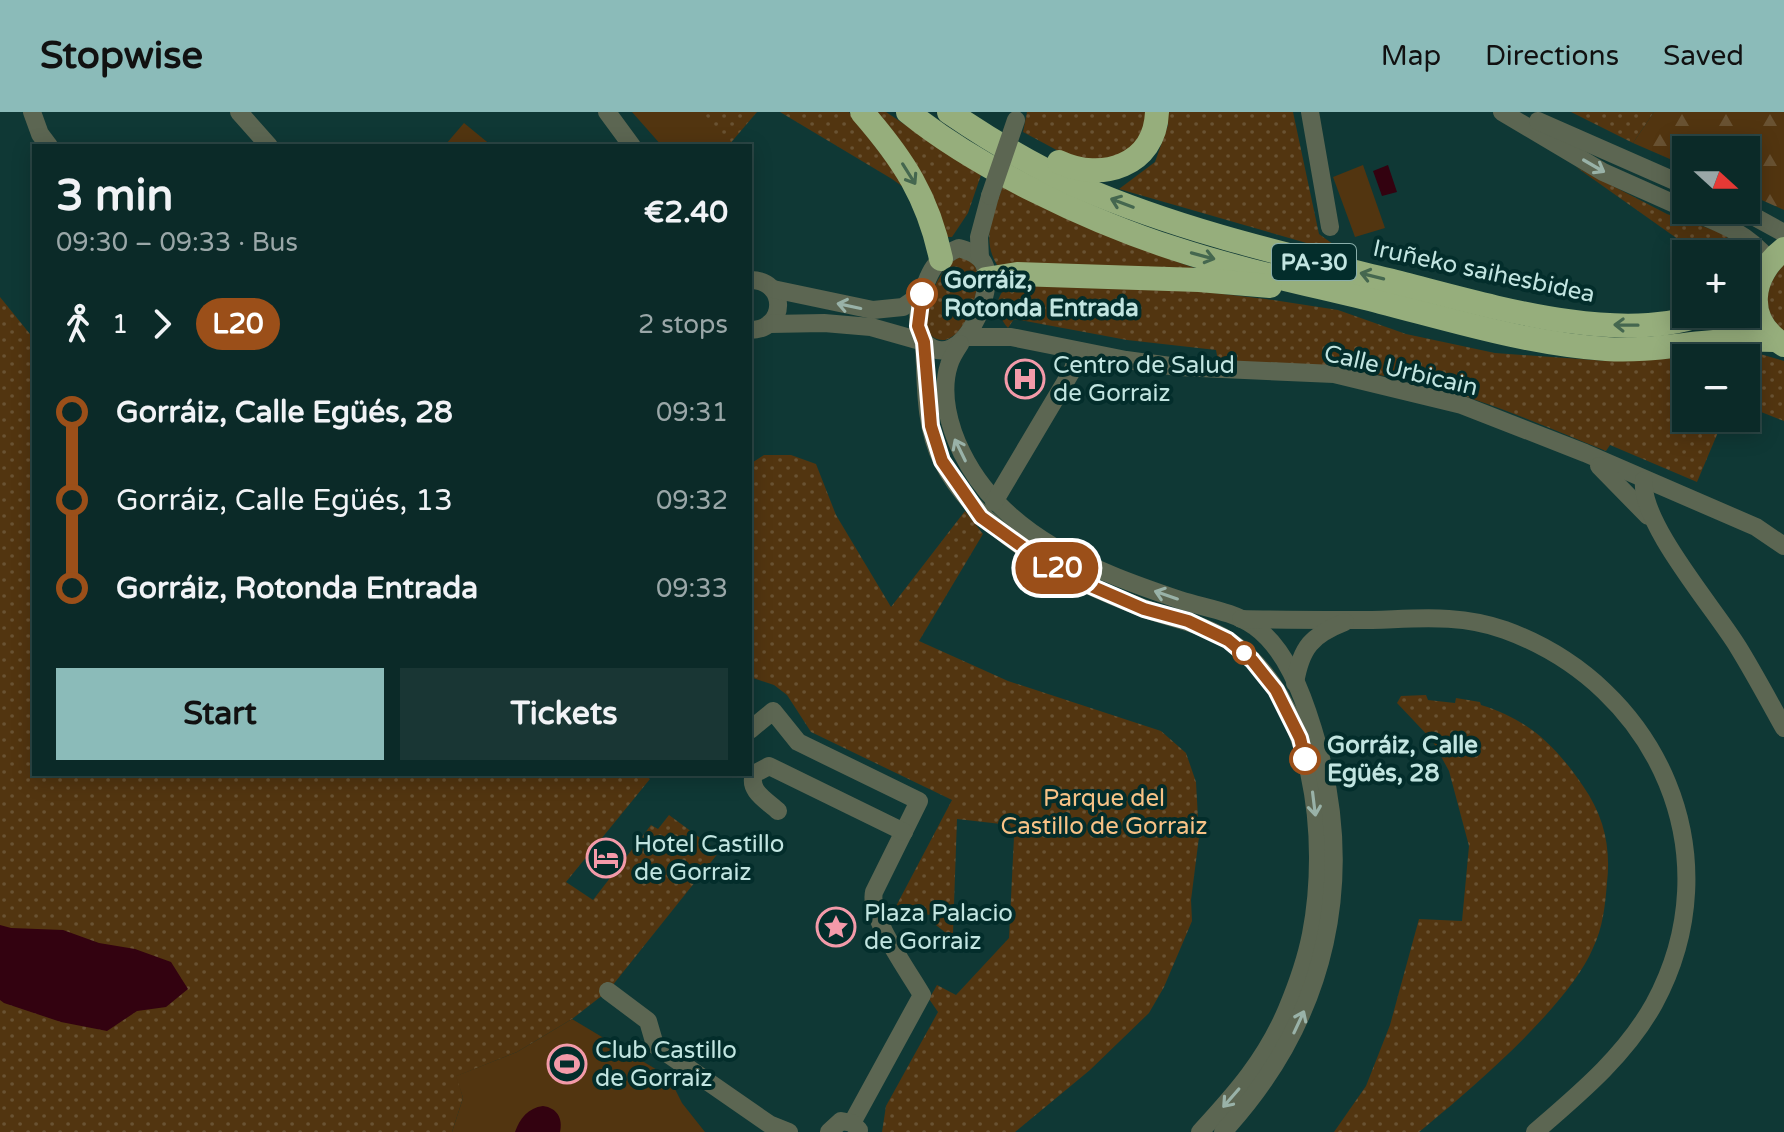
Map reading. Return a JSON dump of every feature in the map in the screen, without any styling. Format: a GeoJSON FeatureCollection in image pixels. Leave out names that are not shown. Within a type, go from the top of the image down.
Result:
{"type":"FeatureCollection","features":[{"type":"Feature","properties":{"kind":"highway"},"geometry":{"type":"LineString","coordinates":[[862,112],[912,175],[950,254]]}},
{"type":"Feature","properties":{"kind":"highway","name":"PA-30"},"geometry":{"type":"LineString","coordinates":[[908,112],[978,159],[1044,194],[1176,249],[1483,328],[1607,350],[1728,340],[1780,343]]}},
{"type":"Feature","properties":{"kind":"highway","name":"Iruñeko saihesbidea"},"geometry":{"type":"LineString","coordinates":[[949,112],[979,133],[1078,186],[1163,220],[1258,248],[1501,308],[1590,324],[1672,323]]}},
{"type":"Feature","properties":{"kind":"highway"},"geometry":{"type":"LineString","coordinates":[[968,112],[1053,160],[1073,169],[1093,172],[1112,170],[1129,163],[1145,146],[1154,128],[1157,112]]}},
{"type":"Feature","properties":{"kind":"highway"},"geometry":{"type":"LineString","coordinates":[[983,269],[1017,274],[1238,283],[1335,298],[1434,323],[1483,328]]}},
{"type":"Feature","properties":{"kind":"highway","name":"PA-30"},"geometry":{"type":"LineString","coordinates":[[1764,269],[1755,302],[1761,323],[1780,343]]}},
{"type":"Feature","properties":{"kind":"street"},"geometry":{"type":"LineString","coordinates":[[32,112],[48,144]]}},
{"type":"Feature","properties":{"kind":"street"},"geometry":{"type":"LineString","coordinates":[[239,112],[267,144]]}},
{"type":"Feature","properties":{"kind":"street"},"geometry":{"type":"LineString","coordinates":[[607,112],[631,144]]}},
{"type":"Feature","properties":{"kind":"street"},"geometry":{"type":"LineString","coordinates":[[1310,112],[1330,227]]}},
{"type":"Feature","properties":{"kind":"street"},"geometry":{"type":"LineString","coordinates":[[1502,112],[1603,172],[1672,203]]}},
{"type":"Feature","properties":{"kind":"street"},"geometry":{"type":"LineString","coordinates":[[1521,112],[1672,180]]}},
{"type":"Feature","properties":{"kind":"street"},"geometry":{"type":"LineString","coordinates":[[1014,116],[987,195],[969,231],[950,254],[934,267],[922,294],[918,326],[924,342],[931,426],[942,461],[981,517],[1027,550],[1077,580],[1144,609],[1188,621],[1228,640],[1255,663],[1288,711],[1300,738],[1313,794],[1319,851],[1311,933],[1301,973],[1270,1044],[1253,1073],[1200,1132]]}},
{"type":"Feature","properties":{"kind":"street"},"geometry":{"type":"LineString","coordinates":[[987,195],[979,237],[983,269],[980,308],[949,365],[946,392],[954,437],[974,478],[994,502],[1031,532],[1073,558],[1115,578],[1240,619],[1294,621],[1421,616],[1455,618],[1502,629],[1553,650],[1609,694],[1645,737],[1673,793],[1682,833],[1687,892],[1681,931],[1654,1003],[1634,1035],[1602,1072],[1535,1132]]}},
{"type":"Feature","properties":{"kind":"street"},"geometry":{"type":"LineString","coordinates":[[1760,220],[1784,233]]}},
{"type":"Feature","properties":{"kind":"street"},"geometry":{"type":"LineString","coordinates":[[1720,224],[1756,243],[1764,269]]}},
{"type":"Feature","properties":{"kind":"street"},"geometry":{"type":"LineString","coordinates":[[950,254],[970,251],[983,269]]}},
{"type":"Feature","properties":{"kind":"street"},"geometry":{"type":"LineString","coordinates":[[763,284],[873,310],[903,307],[922,294]]}},
{"type":"Feature","properties":{"kind":"street"},"geometry":{"type":"LineString","coordinates":[[756,329],[778,311],[779,303],[763,284]]}},
{"type":"Feature","properties":{"kind":"street"},"geometry":{"type":"LineString","coordinates":[[980,308],[999,331],[1011,337]]}},
{"type":"Feature","properties":{"kind":"street"},"geometry":{"type":"LineString","coordinates":[[756,329],[824,323],[871,327],[924,342],[934,348],[953,347],[963,340]]}},
{"type":"Feature","properties":{"kind":"street"},"geometry":{"type":"LineString","coordinates":[[871,327],[908,349],[918,365],[926,390]]}},
{"type":"Feature","properties":{"kind":"street","name":"Calle Urbicain"},"geometry":{"type":"LineString","coordinates":[[963,340],[1011,337],[1178,367],[1334,374],[1462,405],[1585,453],[1756,527],[1784,546]]}},
{"type":"Feature","properties":{"kind":"street"},"geometry":{"type":"LineString","coordinates":[[994,502],[1073,369],[1079,351]]}},
{"type":"Feature","properties":{"kind":"street"},"geometry":{"type":"LineString","coordinates":[[1585,453],[1657,524]]}},
{"type":"Feature","properties":{"kind":"street"},"geometry":{"type":"LineString","coordinates":[[1644,480],[1645,497],[1657,524],[1737,645],[1784,728]]}},
{"type":"Feature","properties":{"kind":"street"},"geometry":{"type":"LineString","coordinates":[[1657,524],[1663,507],[1681,496]]}},
{"type":"Feature","properties":{"kind":"street"},"geometry":{"type":"LineString","coordinates":[[1223,1132],[1250,1103],[1287,1047],[1298,1024],[1321,964],[1331,904],[1334,845],[1329,792],[1305,704],[1285,660],[1262,634],[1240,619]]}},
{"type":"Feature","properties":{"kind":"street"},"geometry":{"type":"LineString","coordinates":[[1255,663],[1267,668],[1285,660],[1325,629],[1348,620]]}},
{"type":"Feature","properties":{"kind":"street"},"geometry":{"type":"LineString","coordinates":[[1255,663],[1253,649],[1262,634],[1294,621]]}},
{"type":"Feature","properties":{"kind":"street"},"geometry":{"type":"LineString","coordinates":[[1295,683],[1310,641]]}},
{"type":"Feature","properties":{"kind":"street"},"geometry":{"type":"LineString","coordinates":[[752,728],[773,711],[798,742],[919,801],[872,902],[922,995],[856,1128],[841,1121],[829,1132]]}},
{"type":"Feature","properties":{"kind":"street"},"geometry":{"type":"LineString","coordinates":[[778,811],[753,788],[751,781],[756,762],[904,832]]}},
{"type":"Feature","properties":{"kind":"street"},"geometry":{"type":"LineString","coordinates":[[608,991],[648,1021],[655,1045],[769,1124],[789,1132]]}},
{"type":"Feature","properties":{"kind":"green space"},"geometry":{"type":"Polygon","coordinates":[[[632,112],[702,112],[730,143],[729,144],[660,144],[632,112]]]}},
{"type":"Feature","properties":{"kind":"green space"},"geometry":{"type":"Polygon","coordinates":[[[641,112],[757,112],[730,144],[663,144],[641,112]]]}},
{"type":"Feature","properties":{"kind":"green space"},"geometry":{"type":"Polygon","coordinates":[[[780,112],[849,112],[909,191],[892,179],[780,112]]]}},
{"type":"Feature","properties":{"kind":"green space"},"geometry":{"type":"Polygon","coordinates":[[[870,112],[886,112],[981,175],[968,213],[952,237],[947,237],[870,112]]]}},
{"type":"Feature","properties":{"kind":"green space"},"geometry":{"type":"Polygon","coordinates":[[[1027,112],[1148,112],[1147,126],[1124,158],[1077,161],[1023,132],[1027,112]]]}},
{"type":"Feature","properties":{"kind":"green space"},"geometry":{"type":"Polygon","coordinates":[[[1168,112],[1293,112],[1319,234],[1348,255],[1119,189],[1155,162],[1168,125],[1168,112]]]}},
{"type":"Feature","properties":{"kind":"green space"},"geometry":{"type":"Polygon","coordinates":[[[1571,112],[1654,112],[1633,143],[1571,112]]]}},
{"type":"Feature","properties":{"kind":"green space"},"geometry":{"type":"Polygon","coordinates":[[[1654,112],[1784,112],[1784,210],[1760,199],[1760,136],[1672,136],[1672,160],[1633,143],[1654,112]]]}},
{"type":"Feature","properties":{"kind":"green space"},"geometry":{"type":"Polygon","coordinates":[[[464,123],[490,144],[446,144],[464,123]]]}},
{"type":"Feature","properties":{"kind":"green space"},"geometry":{"type":"Polygon","coordinates":[[[1363,165],[1385,228],[1355,237],[1333,177],[1363,165]]]}},
{"type":"Feature","properties":{"kind":"green space"},"geometry":{"type":"Polygon","coordinates":[[[1576,167],[1672,216],[1672,224],[1696,224],[1722,233],[1730,240],[1679,240],[1576,167]]]}},
{"type":"Feature","properties":{"kind":"green space"},"geometry":{"type":"Polygon","coordinates":[[[1003,186],[1117,240],[1211,274],[1011,268],[997,265],[989,235],[1003,186]]]}},
{"type":"Feature","properties":{"kind":"green space"},"geometry":{"type":"Polygon","coordinates":[[[961,257],[972,262],[976,268],[978,276],[974,301],[955,335],[946,340],[937,339],[930,333],[927,323],[931,296],[944,270],[961,257]]]}},
{"type":"Feature","properties":{"kind":"green space"},"geometry":{"type":"Polygon","coordinates":[[[1784,264],[1784,332],[1771,315],[1767,298],[1772,281],[1784,264]]]}},
{"type":"Feature","properties":{"kind":"green space"},"geometry":{"type":"Polygon","coordinates":[[[1014,283],[1162,287],[1338,310],[1406,334],[1495,353],[1608,361],[1672,358],[1672,432],[1718,432],[1697,482],[1610,445],[1606,451],[1495,407],[1400,379],[1322,368],[1218,361],[1216,350],[1127,340],[1014,319],[1008,328],[998,309],[999,297],[1014,283]]]}},
{"type":"Feature","properties":{"kind":"green space"},"geometry":{"type":"Polygon","coordinates":[[[0,297],[32,337],[32,776],[646,776],[650,779],[566,882],[593,900],[651,825],[658,829],[669,815],[719,852],[608,991],[572,1019],[517,1052],[457,1076],[463,1098],[452,1132],[0,1132],[0,297]]]}},
{"type":"Feature","properties":{"kind":"green space"},"geometry":{"type":"Polygon","coordinates":[[[1760,354],[1784,361],[1784,421],[1760,412],[1760,354]]]}},
{"type":"Feature","properties":{"kind":"green space","name":"Parque del Castillo de Gorraiz"},"geometry":{"type":"Polygon","coordinates":[[[764,455],[791,455],[816,464],[836,515],[891,607],[965,511],[983,534],[919,641],[1008,681],[1161,731],[1186,753],[1196,782],[1199,837],[1191,900],[1192,921],[1164,987],[1149,1013],[1090,1070],[1015,1132],[882,1132],[886,1106],[938,1012],[929,999],[937,985],[956,995],[1009,938],[1014,837],[1010,825],[957,819],[953,933],[946,933],[932,922],[932,915],[921,914],[916,920],[894,910],[952,800],[811,732],[787,695],[774,685],[752,678],[752,463],[764,455]]]}},
{"type":"Feature","properties":{"kind":"green space"},"geometry":{"type":"Polygon","coordinates":[[[1426,695],[1428,700],[1455,703],[1456,698],[1480,702],[1513,718],[1540,736],[1573,771],[1596,809],[1607,844],[1608,870],[1603,916],[1593,948],[1581,971],[1541,1021],[1419,1132],[1334,1132],[1366,1086],[1390,1025],[1419,919],[1462,921],[1469,846],[1449,771],[1432,740],[1397,703],[1401,696],[1426,695]]]}},
{"type":"Feature","properties":{"kind":"green space","name":"Club Castillo de Gorraiz"},"geometry":{"type":"Polygon","coordinates":[[[572,1019],[669,1077],[682,1103],[705,1132],[452,1132],[463,1098],[456,1076],[517,1052],[572,1019]]]}},
{"type":"Feature","properties":{"kind":"shaded area"},"geometry":{"type":"Polygon","coordinates":[[[1388,165],[1397,192],[1382,196],[1373,171],[1388,165]]]}},
{"type":"Feature","properties":{"kind":"shaded area"},"geometry":{"type":"Polygon","coordinates":[[[0,925],[63,930],[99,943],[135,949],[171,962],[188,989],[166,1007],[137,1011],[107,1031],[61,1022],[4,1003],[0,1000],[0,925]]]}},
{"type":"Feature","properties":{"kind":"shaded area"},"geometry":{"type":"Polygon","coordinates":[[[543,1106],[558,1114],[560,1132],[515,1132],[525,1114],[543,1106]]]}},
{"type":"Feature","properties":{"kind":"bus line","name":"L20"},"geometry":{"type":"LineString","coordinates":[[922,294],[918,326],[924,342],[931,426],[942,461],[981,517],[1077,580],[1144,609],[1188,621],[1228,640],[1258,666],[1276,690],[1300,738],[1305,759]]}},
{"type":"Feature","properties":{"kind":"place","name":"Gorráiz, Rotonda Entrada"},"geometry":{"type":"Point","coordinates":[922,294]}},
{"type":"Feature","properties":{"kind":"place","name":"Centro de Salud de Gorraiz"},"geometry":{"type":"Point","coordinates":[1025,379]}},
{"type":"Feature","properties":{"kind":"place","name":"Gorráiz, Calle Egüés, 28"},"geometry":{"type":"Point","coordinates":[1305,759]}},
{"type":"Feature","properties":{"kind":"place","name":"Hotel Castillo de Gorraiz"},"geometry":{"type":"Point","coordinates":[606,858]}},
{"type":"Feature","properties":{"kind":"place","name":"Plaza Palacio de Gorraiz"},"geometry":{"type":"Point","coordinates":[836,927]}},
{"type":"Feature","properties":{"kind":"place","name":"Club Castillo de Gorraiz"},"geometry":{"type":"Point","coordinates":[567,1064]}}]}
